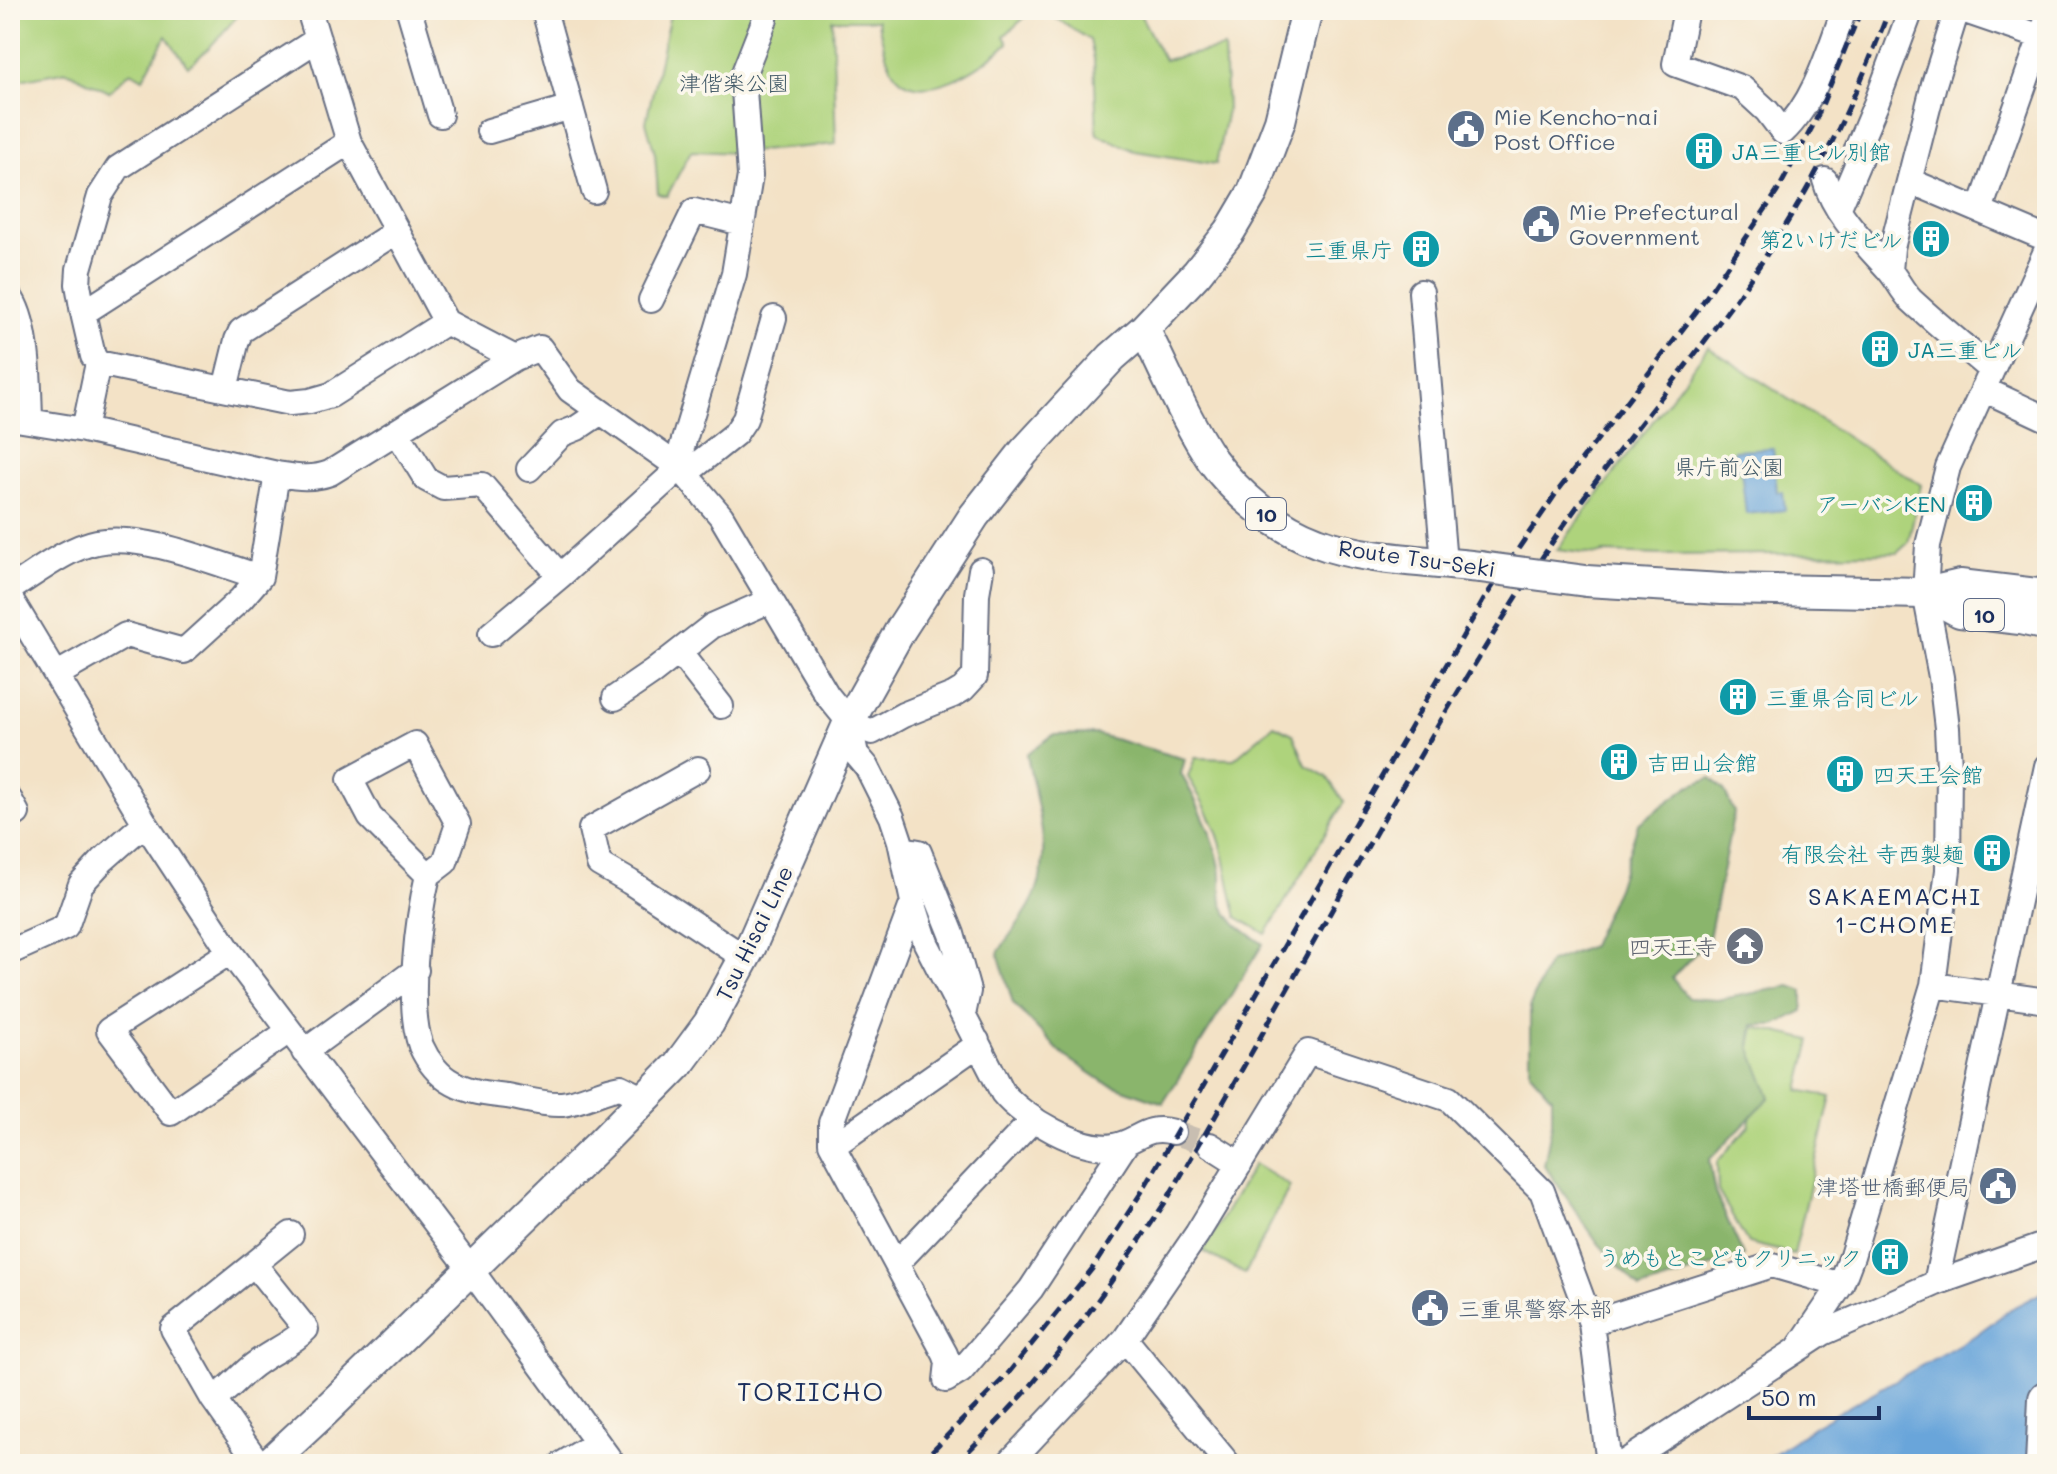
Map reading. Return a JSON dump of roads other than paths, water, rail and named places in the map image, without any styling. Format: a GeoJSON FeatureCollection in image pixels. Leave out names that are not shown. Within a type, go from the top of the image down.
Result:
{"type":"FeatureCollection","features":[{"type":"Feature","properties":{"kind":"highway"},"geometry":{"type":"LineString","coordinates":[[2044,1464],[2047,1399]]}},
{"type":"Feature","properties":{"kind":"main road"},"geometry":{"type":"LineString","coordinates":[[1144,329],[1197,273],[1230,231],[1253,192],[1280,121],[1307,10]]}},
{"type":"Feature","properties":{"kind":"main road","name":"Route Tsu-Seki"},"geometry":{"type":"LineString","coordinates":[[1144,329],[1213,460],[1238,490],[1272,519],[1317,542],[1383,557],[1586,581],[1722,589],[1925,593],[1960,585],[2047,595]]}},
{"type":"Feature","properties":{"kind":"main road","name":"Tsu Hisai Line"},"geometry":{"type":"LineString","coordinates":[[268,1464],[471,1270],[678,1065],[709,1023],[745,958],[809,819],[849,722],[901,629],[974,516],[1024,452],[1112,357],[1144,329]]}},
{"type":"Feature","properties":{"kind":"main road","name":"Route Tsu-Seki"},"geometry":{"type":"LineString","coordinates":[[1925,593],[1960,612],[2047,625]]}},
{"type":"Feature","properties":{"kind":"street"},"geometry":{"type":"LineString","coordinates":[[309,10],[349,142],[446,322],[515,358]]}},
{"type":"Feature","properties":{"kind":"street"},"geometry":{"type":"LineString","coordinates":[[409,10],[440,115]]}},
{"type":"Feature","properties":{"kind":"street"},"geometry":{"type":"LineString","coordinates":[[544,10],[594,191]]}},
{"type":"Feature","properties":{"kind":"street"},"geometry":{"type":"LineString","coordinates":[[682,471],[682,447],[734,274],[750,176],[743,75],[766,10]]}},
{"type":"Feature","properties":{"kind":"street"},"geometry":{"type":"LineString","coordinates":[[1686,10],[1675,64],[1742,88],[1767,111],[1783,132],[1798,118],[1829,52],[1844,10]]}},
{"type":"Feature","properties":{"kind":"street"},"geometry":{"type":"LineString","coordinates":[[1839,207],[1860,158],[1857,149],[1859,142],[1911,10]]}},
{"type":"Feature","properties":{"kind":"street"},"geometry":{"type":"LineString","coordinates":[[1890,271],[1892,248],[1934,84],[1959,10],[2046,32],[1980,210]]}},
{"type":"Feature","properties":{"kind":"street"},"geometry":{"type":"LineString","coordinates":[[318,39],[118,168],[100,196],[82,256],[78,284],[93,356],[98,363],[290,403],[331,395],[446,322]]}},
{"type":"Feature","properties":{"kind":"street"},"geometry":{"type":"LineString","coordinates":[[489,131],[571,107]]}},
{"type":"Feature","properties":{"kind":"street"},"geometry":{"type":"LineString","coordinates":[[83,313],[349,142]]}},
{"type":"Feature","properties":{"kind":"street"},"geometry":{"type":"LineString","coordinates":[[1825,180],[1830,199],[1908,297],[1988,380],[2047,419]]}},
{"type":"Feature","properties":{"kind":"street"},"geometry":{"type":"LineString","coordinates":[[1910,181],[2047,239]]}},
{"type":"Feature","properties":{"kind":"street"},"geometry":{"type":"LineString","coordinates":[[651,300],[694,211],[742,223]]}},
{"type":"Feature","properties":{"kind":"street"},"geometry":{"type":"LineString","coordinates":[[225,389],[241,331],[397,231]]}},
{"type":"Feature","properties":{"kind":"street"},"geometry":{"type":"LineString","coordinates":[[1799,1347],[1841,1285],[1852,1256],[1933,985],[1948,870],[1949,768],[1941,677],[1925,593],[1928,545],[1942,484],[2047,249]]}},
{"type":"Feature","properties":{"kind":"street"},"geometry":{"type":"LineString","coordinates":[[1421,292],[1444,563]]}},
{"type":"Feature","properties":{"kind":"street"},"geometry":{"type":"LineString","coordinates":[[12,300],[18,310],[28,374],[20,419],[306,479],[330,473],[515,358],[540,348],[570,390],[682,471],[721,516],[827,695],[849,722],[856,754],[867,767],[892,817],[926,943],[1003,1093],[1017,1108],[1034,1119],[1091,1147],[1113,1147],[1150,1130],[1173,1132]]}},
{"type":"Feature","properties":{"kind":"street"},"geometry":{"type":"LineString","coordinates":[[491,634],[682,471],[735,434],[745,419],[774,318]]}},
{"type":"Feature","properties":{"kind":"street"},"geometry":{"type":"LineString","coordinates":[[84,430],[98,363]]}},
{"type":"Feature","properties":{"kind":"street"},"geometry":{"type":"LineString","coordinates":[[529,469],[562,434],[601,412]]}},
{"type":"Feature","properties":{"kind":"street"},"geometry":{"type":"LineString","coordinates":[[397,432],[426,479],[443,488],[482,485],[560,576]]}},
{"type":"Feature","properties":{"kind":"street"},"geometry":{"type":"LineString","coordinates":[[56,675],[126,635],[184,651],[241,599],[260,577],[277,474]]}},
{"type":"Feature","properties":{"kind":"street"},"geometry":{"type":"LineString","coordinates":[[10,589],[73,552],[96,542],[120,540],[143,542],[260,577]]}},
{"type":"Feature","properties":{"kind":"street"},"geometry":{"type":"LineString","coordinates":[[849,722],[872,732],[903,715],[953,695],[975,676],[977,594],[981,570]]}},
{"type":"Feature","properties":{"kind":"street"},"geometry":{"type":"LineString","coordinates":[[10,598],[145,823],[230,952],[471,1270],[613,1464]]}},
{"type":"Feature","properties":{"kind":"street"},"geometry":{"type":"LineString","coordinates":[[615,698],[712,626],[769,601]]}},
{"type":"Feature","properties":{"kind":"street"},"geometry":{"type":"LineString","coordinates":[[679,652],[721,706]]}},
{"type":"Feature","properties":{"kind":"street"},"geometry":{"type":"LineString","coordinates":[[428,875],[370,817],[350,779],[415,744],[458,824],[445,862],[428,875],[419,915],[416,1017],[420,1044],[428,1059],[453,1083],[476,1092],[557,1104],[571,1103],[621,1087],[645,1099]]}},
{"type":"Feature","properties":{"kind":"street"},"geometry":{"type":"LineString","coordinates":[[1936,1283],[2047,766]]}},
{"type":"Feature","properties":{"kind":"street"},"geometry":{"type":"LineString","coordinates":[[698,769],[591,829],[599,864],[745,958]]}},
{"type":"Feature","properties":{"kind":"street"},"geometry":{"type":"LineString","coordinates":[[10,800],[17,813],[10,817]]}},
{"type":"Feature","properties":{"kind":"street"},"geometry":{"type":"LineString","coordinates":[[10,952],[66,927],[81,884],[145,823]]}},
{"type":"Feature","properties":{"kind":"street"},"geometry":{"type":"LineString","coordinates":[[902,849],[919,852],[947,919],[968,991],[963,1015]]}},
{"type":"Feature","properties":{"kind":"street"},"geometry":{"type":"LineString","coordinates":[[913,902],[831,1123],[833,1146],[945,1354],[948,1362],[946,1380],[961,1371],[991,1339],[1031,1289],[1127,1142]]}},
{"type":"Feature","properties":{"kind":"street"},"geometry":{"type":"LineString","coordinates":[[230,952],[109,1030],[171,1113],[289,1031]]}},
{"type":"Feature","properties":{"kind":"street"},"geometry":{"type":"LineString","coordinates":[[304,1052],[416,970]]}},
{"type":"Feature","properties":{"kind":"street"},"geometry":{"type":"LineString","coordinates":[[1933,985],[2047,1001]]}},
{"type":"Feature","properties":{"kind":"street"},"geometry":{"type":"LineString","coordinates":[[833,1146],[973,1048],[977,1041]]}},
{"type":"Feature","properties":{"kind":"street"},"geometry":{"type":"LineString","coordinates":[[1008,1464],[1125,1339],[1197,1234],[1308,1052],[1449,1099],[1542,1191],[1591,1323],[1609,1464]]}},
{"type":"Feature","properties":{"kind":"street"},"geometry":{"type":"LineString","coordinates":[[897,1263],[1034,1119]]}},
{"type":"Feature","properties":{"kind":"street"},"geometry":{"type":"LineString","coordinates":[[1210,1145],[1240,1164]]}},
{"type":"Feature","properties":{"kind":"street"},"geometry":{"type":"LineString","coordinates":[[259,1464],[213,1399],[173,1329],[291,1234]]}},
{"type":"Feature","properties":{"kind":"street"},"geometry":{"type":"LineString","coordinates":[[1622,1464],[1831,1329],[1936,1283],[2047,1244]]}},
{"type":"Feature","properties":{"kind":"street"},"geometry":{"type":"LineString","coordinates":[[213,1399],[229,1390],[254,1364],[293,1342],[306,1329],[254,1264]]}},
{"type":"Feature","properties":{"kind":"street"},"geometry":{"type":"LineString","coordinates":[[1591,1323],[1772,1265],[1841,1285]]}},
{"type":"Feature","properties":{"kind":"street"},"geometry":{"type":"LineString","coordinates":[[1125,1339],[1228,1464]]}},
{"type":"Feature","properties":{"kind":"street"},"geometry":{"type":"LineString","coordinates":[[562,1464],[597,1443]]}},
{"type":"Feature","properties":{"kind":"water"},"geometry":{"type":"Polygon","coordinates":[[[1773,448],[1777,492],[1783,492],[1785,510],[1746,514],[1741,469],[1735,468],[1734,450],[1773,448]]]}},
{"type":"Feature","properties":{"kind":"water"},"geometry":{"type":"Polygon","coordinates":[[[2047,1290],[2047,1457],[2028,1464],[1760,1464],[1814,1426],[1974,1336],[2014,1307],[2047,1290]]]}},
{"type":"Feature","properties":{"kind":"tunnel"},"geometry":{"type":"LineString","coordinates":[[1173,1132],[1210,1145]]}},
{"type":"Feature","properties":{"kind":"railway"},"geometry":{"type":"LineString","coordinates":[[919,1464],[1006,1376],[1092,1269],[1141,1193],[1486,596],[1557,492],[1696,312],[1777,192],[1815,122],[1861,10]]}},
{"type":"Feature","properties":{"kind":"railway"},"geometry":{"type":"LineString","coordinates":[[956,1464],[1047,1366],[1100,1297],[1166,1201],[1398,793],[1545,553],[1597,480],[1707,339],[1798,205],[1847,110],[1889,10]]}},
{"type":"Feature","properties":{"kind":"place","name":"Mie Kencho-nai Post Office"},"geometry":{"type":"Point","coordinates":[1466,129]}},
{"type":"Feature","properties":{"kind":"place","name":"JA三重ビル別館"},"geometry":{"type":"Point","coordinates":[1704,151]}},
{"type":"Feature","properties":{"kind":"place","name":"Mie Prefectural Government"},"geometry":{"type":"Point","coordinates":[1541,224]}},
{"type":"Feature","properties":{"kind":"place","name":"第2いけだビル"},"geometry":{"type":"Point","coordinates":[1931,239]}},
{"type":"Feature","properties":{"kind":"place","name":"三重県庁"},"geometry":{"type":"Point","coordinates":[1421,249]}},
{"type":"Feature","properties":{"kind":"place","name":"JA三重ビル"},"geometry":{"type":"Point","coordinates":[1880,349]}},
{"type":"Feature","properties":{"kind":"place","name":"アーバンKEN"},"geometry":{"type":"Point","coordinates":[1974,503]}},
{"type":"Feature","properties":{"kind":"place","name":"三重県合同ビル"},"geometry":{"type":"Point","coordinates":[1738,697]}},
{"type":"Feature","properties":{"kind":"place","name":"吉田山会館"},"geometry":{"type":"Point","coordinates":[1619,762]}},
{"type":"Feature","properties":{"kind":"place","name":"四天王会館"},"geometry":{"type":"Point","coordinates":[1845,774]}},
{"type":"Feature","properties":{"kind":"place","name":"有限会社 寺西製麺"},"geometry":{"type":"Point","coordinates":[1992,853]}},
{"type":"Feature","properties":{"kind":"place","name":"四天王寺"},"geometry":{"type":"Point","coordinates":[1745,946]}},
{"type":"Feature","properties":{"kind":"place","name":"津塔世橋郵便局"},"geometry":{"type":"Point","coordinates":[1998,1186]}},
{"type":"Feature","properties":{"kind":"place","name":"うめもとこどもクリニック"},"geometry":{"type":"Point","coordinates":[1890,1257]}},
{"type":"Feature","properties":{"kind":"place","name":"三重県警察本部"},"geometry":{"type":"Point","coordinates":[1430,1308]}},
{"type":"Feature","properties":{"kind":"district","name":"SAKAEMACHI 1-CHOME"},"geometry":{"type":"Point","coordinates":[1895,909]}},
{"type":"Feature","properties":{"kind":"district","name":"TORIICHO"},"geometry":{"type":"Point","coordinates":[811,1391]}},
{"type":"Feature","properties":{"kind":"park label","name":"津偕楽公園"},"geometry":{"type":"Point","coordinates":[734,82]}},
{"type":"Feature","properties":{"kind":"park label","name":"県庁前公園"},"geometry":{"type":"Point","coordinates":[1729,466]}}]}
